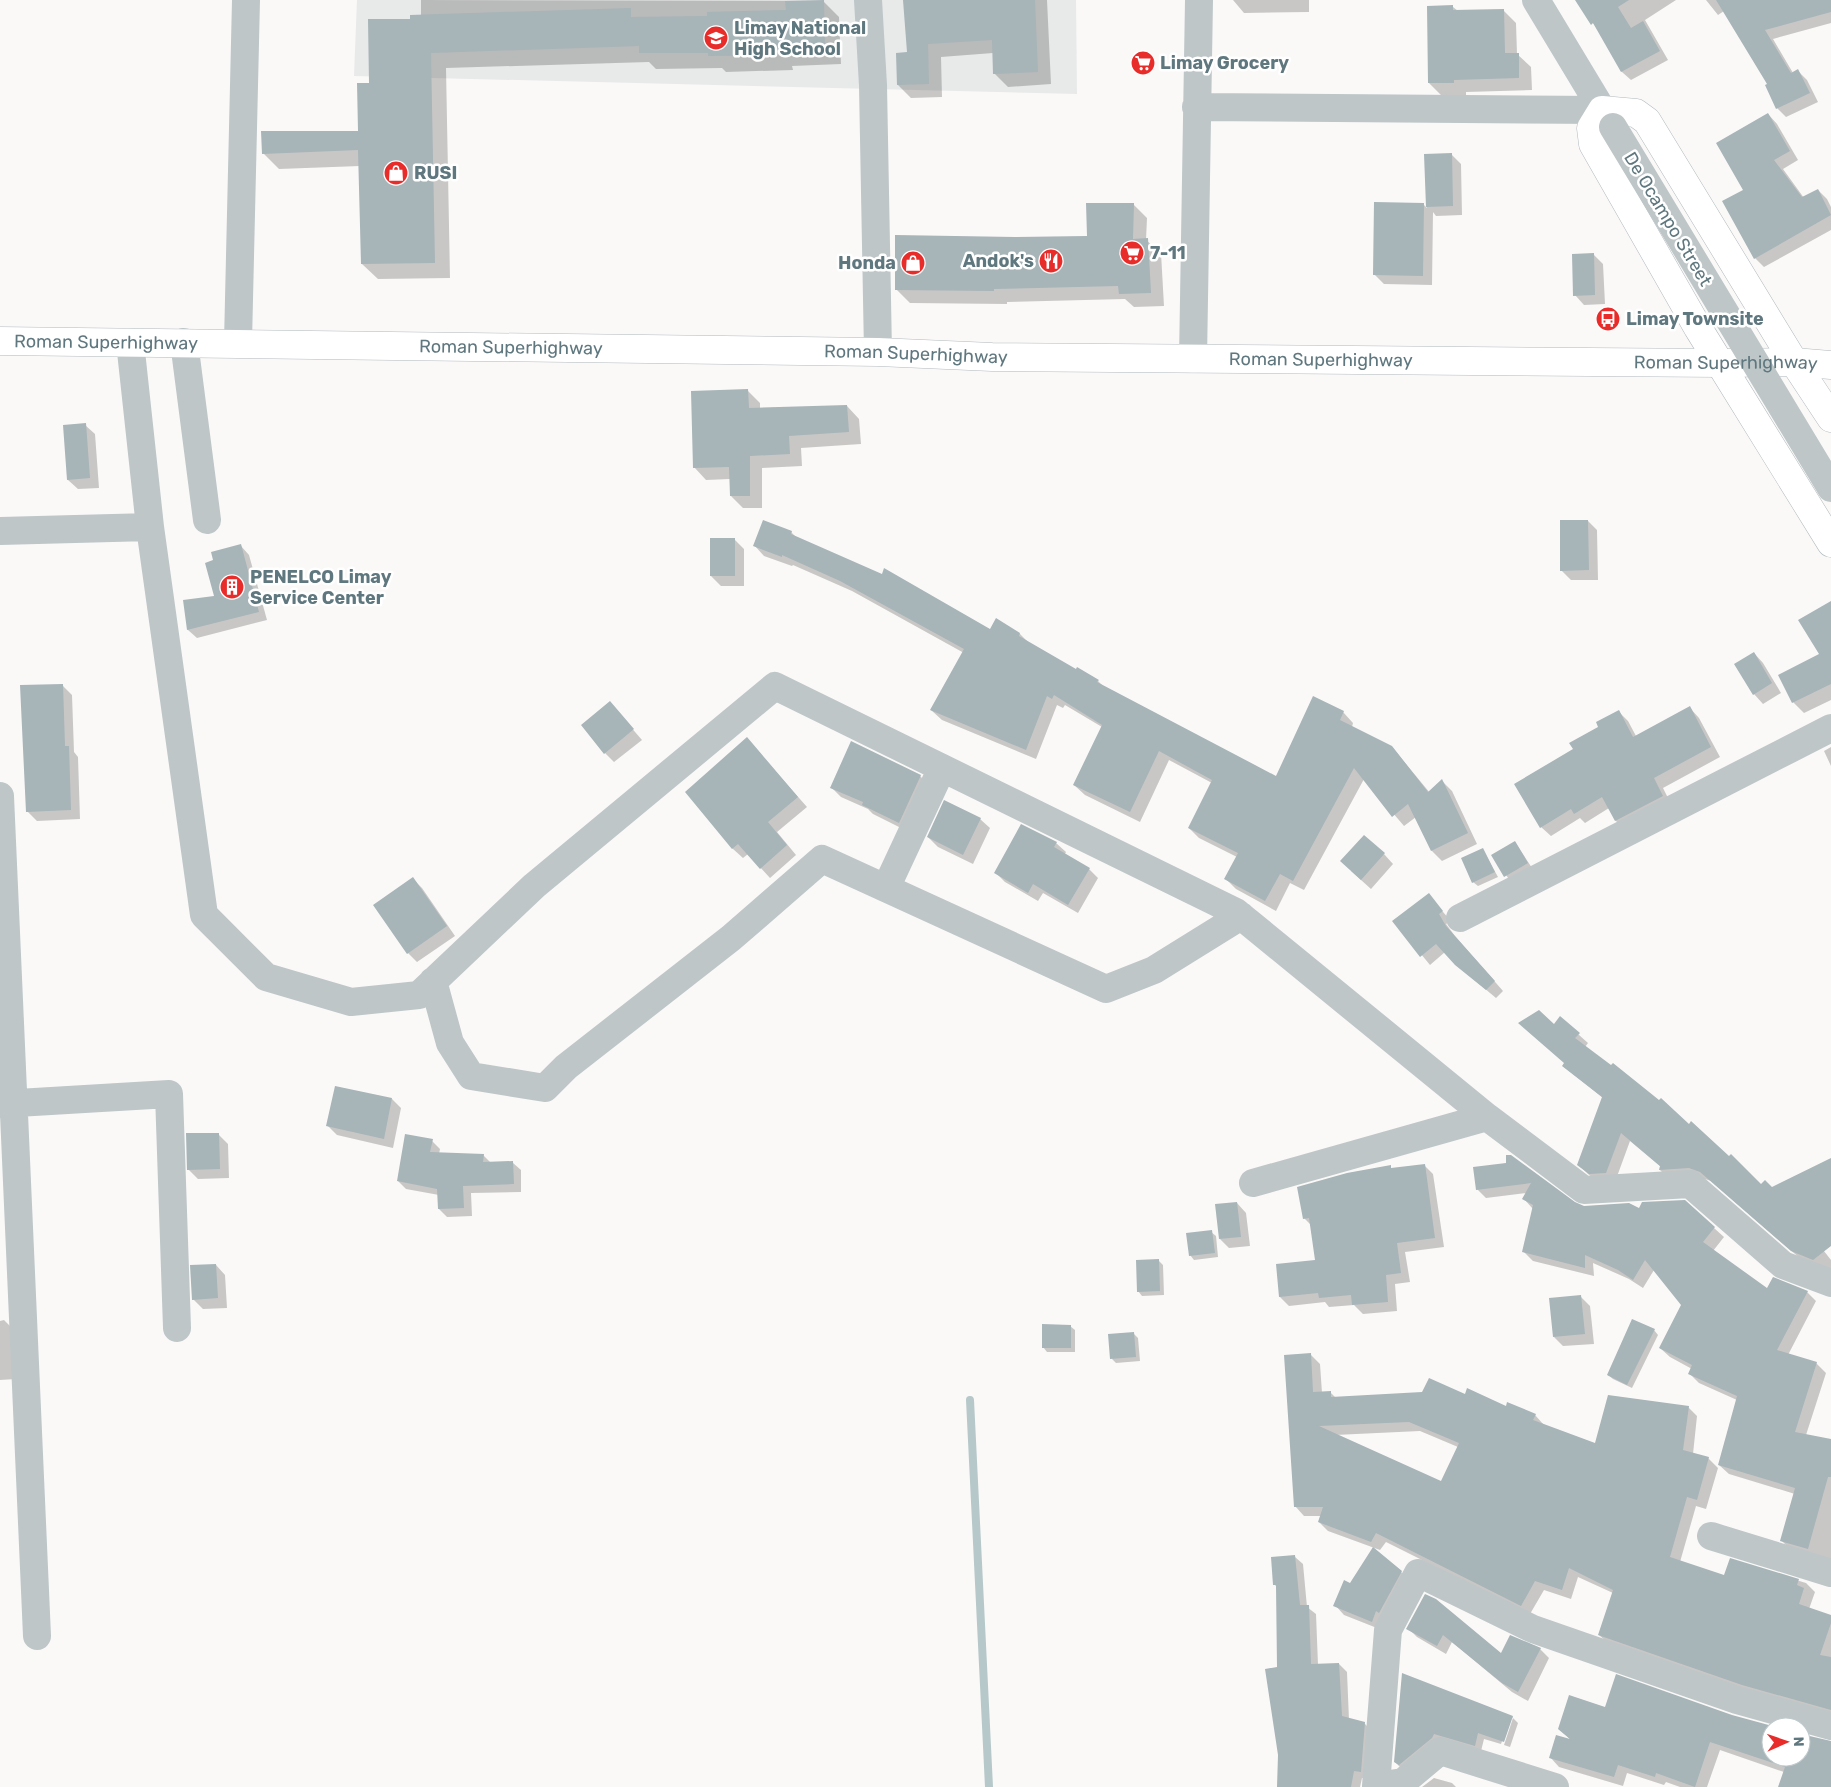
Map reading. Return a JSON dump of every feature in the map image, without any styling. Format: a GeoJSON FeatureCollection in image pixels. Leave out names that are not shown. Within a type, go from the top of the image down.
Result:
{"type":"FeatureCollection","features":[{"type":"Feature","properties":{"kind":"main road"},"geometry":{"type":"LineString","coordinates":[[1831,418],[1794,362],[1647,121],[1636,114],[1607,118],[1591,128],[1593,144],[1698,328],[1831,543]]}},
{"type":"Feature","properties":{"kind":"main road","name":"Roman Superhighway"},"geometry":{"type":"LineString","coordinates":[[0,341],[238,342],[878,352],[992,357],[1794,362],[1831,365]]}},
{"type":"Feature","properties":{"kind":"street"},"geometry":{"type":"LineString","coordinates":[[238,342],[246,0]]}},
{"type":"Feature","properties":{"kind":"street"},"geometry":{"type":"LineString","coordinates":[[868,0],[873,85],[878,352]]}},
{"type":"Feature","properties":{"kind":"street"},"geometry":{"type":"LineString","coordinates":[[1192,358],[1199,0]]}},
{"type":"Feature","properties":{"kind":"street","name":"De Ocampo Street"},"geometry":{"type":"LineString","coordinates":[[1536,0],[1831,488]]}},
{"type":"Feature","properties":{"kind":"street"},"geometry":{"type":"LineString","coordinates":[[1196,107],[1607,118]]}},
{"type":"Feature","properties":{"kind":"street"},"geometry":{"type":"LineString","coordinates":[[130,342],[150,527],[204,915],[266,977],[351,1002],[419,995],[534,886],[775,686],[1241,916],[1487,1117],[1584,1190],[1690,1184],[1783,1265],[1831,1283]]}},
{"type":"Feature","properties":{"kind":"street"},"geometry":{"type":"LineString","coordinates":[[184,342],[207,520]]}},
{"type":"Feature","properties":{"kind":"street"},"geometry":{"type":"LineString","coordinates":[[0,531],[150,527]]}},
{"type":"Feature","properties":{"kind":"street"},"geometry":{"type":"LineString","coordinates":[[1460,918],[1831,728]]}},
{"type":"Feature","properties":{"kind":"street"},"geometry":{"type":"LineString","coordinates":[[886,888],[942,768]]}},
{"type":"Feature","properties":{"kind":"street"},"geometry":{"type":"LineString","coordinates":[[0,796],[7,1104],[37,1636]]}},
{"type":"Feature","properties":{"kind":"street"},"geometry":{"type":"LineString","coordinates":[[433,981],[450,1043],[471,1076],[545,1088],[566,1067],[731,938],[822,859],[1106,989],[1154,970],[1241,916]]}},
{"type":"Feature","properties":{"kind":"street"},"geometry":{"type":"LineString","coordinates":[[7,1104],[169,1094],[177,1328]]}},
{"type":"Feature","properties":{"kind":"street"},"geometry":{"type":"LineString","coordinates":[[1253,1182],[1487,1117]]}},
{"type":"Feature","properties":{"kind":"street"},"geometry":{"type":"LineString","coordinates":[[1711,1536],[1831,1573]]}},
{"type":"Feature","properties":{"kind":"street"},"geometry":{"type":"LineString","coordinates":[[1555,1787],[1440,1751],[1403,1782],[1376,1786],[1388,1630],[1418,1574],[1533,1629],[1737,1700],[1831,1726]]}},
{"type":"Feature","properties":{"kind":"shaded area","name":"Limay National High School"},"geometry":{"type":"Polygon","coordinates":[[[357,0],[1076,0],[1077,94],[354,76],[357,0]]]}},
{"type":"Feature","properties":{"kind":"building"},"geometry":{"type":"Polygon","coordinates":[[[824,0],[825,49],[777,51],[777,55],[708,56],[708,53],[639,53],[639,46],[431,53],[435,263],[361,264],[358,150],[262,154],[261,131],[358,131],[357,83],[369,83],[368,19],[410,19],[410,15],[631,8],[631,17],[707,16],[707,12],[786,10],[785,1],[824,0]]]}},
{"type":"Feature","properties":{"kind":"building"},"geometry":{"type":"Polygon","coordinates":[[[903,0],[1035,0],[1038,72],[993,74],[992,40],[928,44],[929,84],[897,85],[896,53],[907,52],[903,0]]]}},
{"type":"Feature","properties":{"kind":"building"},"geometry":{"type":"Polygon","coordinates":[[[1575,0],[1629,0],[1618,7],[1631,28],[1643,21],[1660,51],[1621,72],[1593,23],[1591,25],[1575,0]]]}},
{"type":"Feature","properties":{"kind":"building"},"geometry":{"type":"Polygon","coordinates":[[[1716,0],[1831,0],[1831,12],[1765,30],[1791,73],[1798,69],[1810,93],[1776,109],[1765,85],[1767,84],[1716,0]]]}},
{"type":"Feature","properties":{"kind":"building"},"geometry":{"type":"Polygon","coordinates":[[[1453,5],[1453,10],[1504,9],[1505,53],[1519,53],[1519,78],[1454,80],[1454,83],[1428,83],[1427,6],[1453,5]]]}},
{"type":"Feature","properties":{"kind":"building"},"geometry":{"type":"Polygon","coordinates":[[[1768,113],[1790,151],[1774,160],[1802,197],[1818,189],[1831,215],[1754,259],[1722,201],[1743,190],[1716,143],[1768,113]]]}},
{"type":"Feature","properties":{"kind":"building"},"geometry":{"type":"Polygon","coordinates":[[[1452,153],[1453,206],[1426,207],[1424,154],[1452,153]]]}},
{"type":"Feature","properties":{"kind":"building"},"geometry":{"type":"Polygon","coordinates":[[[1374,202],[1424,203],[1423,276],[1373,275],[1374,202]]]}},
{"type":"Feature","properties":{"kind":"building"},"geometry":{"type":"Polygon","coordinates":[[[1086,203],[1134,203],[1133,239],[1148,238],[1151,293],[1119,294],[1118,286],[994,289],[994,291],[895,290],[895,235],[1087,236],[1086,203]]]}},
{"type":"Feature","properties":{"kind":"building"},"geometry":{"type":"Polygon","coordinates":[[[1594,253],[1595,295],[1573,296],[1572,254],[1594,253]]]}},
{"type":"Feature","properties":{"kind":"building"},"geometry":{"type":"Polygon","coordinates":[[[748,389],[749,408],[847,405],[849,432],[789,436],[790,454],[750,456],[750,496],[730,496],[729,467],[693,468],[691,391],[748,389]]]}},
{"type":"Feature","properties":{"kind":"building"},"geometry":{"type":"Polygon","coordinates":[[[86,423],[90,478],[67,480],[63,425],[86,423]]]}},
{"type":"Feature","properties":{"kind":"building"},"geometry":{"type":"Polygon","coordinates":[[[763,520],[792,531],[791,534],[882,574],[884,568],[990,629],[996,618],[1020,633],[1019,636],[1099,680],[1097,682],[1276,776],[1313,696],[1344,711],[1340,720],[1392,746],[1428,792],[1442,779],[1468,833],[1431,851],[1408,804],[1392,817],[1354,768],[1293,881],[1280,874],[1265,901],[1224,879],[1238,853],[1188,828],[1212,780],[1159,751],[1130,812],[1073,785],[1102,725],[1054,695],[1052,699],[1047,696],[1026,750],[930,710],[964,649],[840,581],[782,555],[782,557],[753,546],[763,520]]]}},
{"type":"Feature","properties":{"kind":"building"},"geometry":{"type":"Polygon","coordinates":[[[1560,520],[1588,520],[1589,570],[1560,571],[1560,520]]]}},
{"type":"Feature","properties":{"kind":"building"},"geometry":{"type":"Polygon","coordinates":[[[710,538],[735,538],[735,576],[710,576],[710,538]]]}},
{"type":"Feature","properties":{"kind":"building","name":"PENELCO Limay Service Center"},"geometry":{"type":"Polygon","coordinates":[[[241,544],[259,612],[187,630],[183,600],[214,596],[205,563],[213,560],[211,552],[241,544]]]}},
{"type":"Feature","properties":{"kind":"building"},"geometry":{"type":"Polygon","coordinates":[[[1831,601],[1831,684],[1792,703],[1778,675],[1819,654],[1798,620],[1831,601]]]}},
{"type":"Feature","properties":{"kind":"building"},"geometry":{"type":"Polygon","coordinates":[[[1754,652],[1772,683],[1753,695],[1734,664],[1754,652]]]}},
{"type":"Feature","properties":{"kind":"building"},"geometry":{"type":"Polygon","coordinates":[[[63,684],[65,746],[69,746],[71,810],[26,812],[20,685],[63,684]]]}},
{"type":"Feature","properties":{"kind":"building"},"geometry":{"type":"Polygon","coordinates":[[[610,701],[634,729],[604,754],[581,725],[610,701]]]}},
{"type":"Feature","properties":{"kind":"building"},"geometry":{"type":"Polygon","coordinates":[[[1690,706],[1711,747],[1654,778],[1663,796],[1615,821],[1602,797],[1574,814],[1571,809],[1540,828],[1514,784],[1573,749],[1569,743],[1598,727],[1596,722],[1619,710],[1633,737],[1690,706]]]}},
{"type":"Feature","properties":{"kind":"building"},"geometry":{"type":"Polygon","coordinates":[[[747,737],[798,797],[768,822],[787,845],[760,869],[738,844],[732,849],[685,792],[747,737]]]}},
{"type":"Feature","properties":{"kind":"building"},"geometry":{"type":"Polygon","coordinates":[[[851,741],[921,775],[899,823],[862,805],[863,802],[830,788],[851,741]]]}},
{"type":"Feature","properties":{"kind":"building"},"geometry":{"type":"Polygon","coordinates":[[[944,800],[981,818],[963,855],[927,837],[944,800]]]}},
{"type":"Feature","properties":{"kind":"building"},"geometry":{"type":"Polygon","coordinates":[[[1021,824],[1057,842],[1054,847],[1090,868],[1068,905],[1033,884],[1028,893],[994,873],[1021,824]]]}},
{"type":"Feature","properties":{"kind":"building"},"geometry":{"type":"Polygon","coordinates":[[[1364,835],[1385,853],[1361,880],[1340,861],[1364,835]]]}},
{"type":"Feature","properties":{"kind":"building"},"geometry":{"type":"Polygon","coordinates":[[[1515,841],[1528,863],[1504,877],[1491,855],[1515,841]]]}},
{"type":"Feature","properties":{"kind":"building"},"geometry":{"type":"Polygon","coordinates":[[[1483,848],[1495,872],[1472,883],[1461,858],[1483,848]]]}},
{"type":"Feature","properties":{"kind":"building"},"geometry":{"type":"Polygon","coordinates":[[[413,877],[447,926],[407,954],[373,905],[413,877]]]}},
{"type":"Feature","properties":{"kind":"building"},"geometry":{"type":"Polygon","coordinates":[[[1429,893],[1443,911],[1439,914],[1446,926],[1495,981],[1486,990],[1455,965],[1436,944],[1420,957],[1392,921],[1429,893]]]}},
{"type":"Feature","properties":{"kind":"building"},"geometry":{"type":"Polygon","coordinates":[[[1539,1010],[1554,1024],[1560,1016],[1580,1033],[1575,1038],[1611,1065],[1613,1063],[1659,1100],[1661,1098],[1689,1124],[1691,1121],[1729,1156],[1731,1154],[1761,1184],[1765,1180],[1772,1187],[1831,1158],[1831,1246],[1813,1260],[1791,1251],[1700,1172],[1689,1168],[1659,1170],[1660,1166],[1621,1133],[1606,1173],[1589,1174],[1577,1165],[1602,1097],[1562,1066],[1564,1063],[1518,1023],[1539,1010]]]}},
{"type":"Feature","properties":{"kind":"building"},"geometry":{"type":"Polygon","coordinates":[[[335,1086],[392,1098],[384,1139],[326,1126],[335,1086]]]}},
{"type":"Feature","properties":{"kind":"building"},"geometry":{"type":"Polygon","coordinates":[[[186,1133],[219,1133],[220,1169],[187,1170],[186,1133]]]}},
{"type":"Feature","properties":{"kind":"building"},"geometry":{"type":"Polygon","coordinates":[[[405,1134],[433,1139],[430,1152],[484,1154],[483,1162],[513,1161],[514,1184],[463,1186],[464,1208],[438,1209],[437,1189],[397,1181],[405,1134]]]}},
{"type":"Feature","properties":{"kind":"building"},"geometry":{"type":"Polygon","coordinates":[[[1506,1155],[1511,1155],[1575,1202],[1584,1206],[1629,1203],[1639,1208],[1642,1202],[1685,1200],[1715,1227],[1703,1242],[1767,1288],[1773,1277],[1808,1291],[1777,1350],[1817,1362],[1795,1432],[1831,1439],[1831,1477],[1828,1477],[1808,1549],[1780,1541],[1795,1488],[1718,1465],[1737,1396],[1688,1374],[1692,1365],[1659,1348],[1681,1305],[1645,1260],[1633,1280],[1618,1270],[1585,1255],[1585,1268],[1522,1252],[1533,1205],[1522,1199],[1531,1183],[1476,1190],[1473,1167],[1506,1163],[1506,1155]]]}},
{"type":"Feature","properties":{"kind":"building"},"geometry":{"type":"Polygon","coordinates":[[[1425,1164],[1435,1238],[1397,1243],[1401,1273],[1386,1275],[1388,1302],[1352,1305],[1351,1295],[1319,1298],[1318,1293],[1279,1297],[1276,1264],[1315,1260],[1309,1218],[1303,1219],[1297,1187],[1347,1173],[1391,1165],[1391,1168],[1425,1164]]]}},
{"type":"Feature","properties":{"kind":"building"},"geometry":{"type":"Polygon","coordinates":[[[1237,1202],[1241,1237],[1219,1239],[1215,1204],[1237,1202]]]}},
{"type":"Feature","properties":{"kind":"building"},"geometry":{"type":"Polygon","coordinates":[[[1212,1230],[1215,1253],[1189,1256],[1186,1233],[1212,1230]]]}},
{"type":"Feature","properties":{"kind":"building"},"geometry":{"type":"Polygon","coordinates":[[[1159,1259],[1160,1291],[1137,1292],[1136,1260],[1159,1259]]]}},
{"type":"Feature","properties":{"kind":"building"},"geometry":{"type":"Polygon","coordinates":[[[216,1264],[218,1298],[192,1300],[190,1265],[216,1264]]]}},
{"type":"Feature","properties":{"kind":"building"},"geometry":{"type":"Polygon","coordinates":[[[1581,1295],[1585,1334],[1553,1337],[1549,1298],[1581,1295]]]}},
{"type":"Feature","properties":{"kind":"building"},"geometry":{"type":"Polygon","coordinates":[[[1632,1319],[1655,1329],[1627,1385],[1607,1375],[1632,1319]]]}},
{"type":"Feature","properties":{"kind":"building"},"geometry":{"type":"Polygon","coordinates":[[[1042,1324],[1071,1325],[1071,1348],[1042,1348],[1042,1324]]]}},
{"type":"Feature","properties":{"kind":"building"},"geometry":{"type":"Polygon","coordinates":[[[1134,1332],[1136,1357],[1110,1359],[1108,1334],[1134,1332]]]}},
{"type":"Feature","properties":{"kind":"building"},"geometry":{"type":"Polygon","coordinates":[[[1311,1353],[1313,1392],[1331,1391],[1331,1397],[1422,1392],[1429,1378],[1465,1394],[1467,1388],[1506,1406],[1507,1402],[1536,1414],[1533,1420],[1595,1443],[1608,1395],[1689,1406],[1683,1450],[1709,1457],[1697,1500],[1687,1497],[1670,1557],[1724,1575],[1730,1558],[1799,1579],[1797,1585],[1804,1588],[1799,1604],[1831,1615],[1831,1623],[1820,1655],[1831,1657],[1831,1710],[1742,1685],[1598,1635],[1613,1590],[1569,1568],[1562,1590],[1535,1581],[1521,1606],[1376,1533],[1371,1542],[1318,1522],[1323,1507],[1294,1507],[1284,1355],[1311,1353]],[[1409,1422],[1319,1426],[1441,1481],[1459,1443],[1409,1422]]]}},
{"type":"Feature","properties":{"kind":"building"},"geometry":{"type":"Polygon","coordinates":[[[1373,1547],[1402,1571],[1379,1613],[1376,1611],[1372,1622],[1333,1606],[1344,1580],[1350,1583],[1373,1547]]]}},
{"type":"Feature","properties":{"kind":"building"},"geometry":{"type":"Polygon","coordinates":[[[1295,1555],[1300,1605],[1309,1605],[1311,1664],[1339,1663],[1342,1716],[1365,1722],[1361,1772],[1354,1771],[1351,1787],[1277,1787],[1278,1755],[1265,1669],[1277,1667],[1276,1585],[1273,1585],[1271,1557],[1295,1555]]]}},
{"type":"Feature","properties":{"kind":"building"},"geometry":{"type":"Polygon","coordinates":[[[1425,1594],[1436,1599],[1501,1653],[1510,1635],[1541,1648],[1518,1692],[1502,1683],[1443,1635],[1437,1646],[1406,1629],[1425,1594]]]}},
{"type":"Feature","properties":{"kind":"building"},"geometry":{"type":"Polygon","coordinates":[[[1402,1673],[1513,1716],[1504,1742],[1478,1733],[1475,1746],[1434,1734],[1432,1738],[1399,1765],[1394,1762],[1402,1673]]]}},
{"type":"Feature","properties":{"kind":"building"},"geometry":{"type":"Polygon","coordinates":[[[1616,1674],[1732,1715],[1761,1723],[1761,1759],[1710,1742],[1695,1787],[1656,1773],[1655,1777],[1618,1765],[1614,1777],[1549,1758],[1556,1735],[1570,1739],[1558,1729],[1569,1695],[1605,1707],[1616,1674]]]}},
{"type":"Feature","properties":{"kind":"building"},"geometry":{"type":"Polygon","coordinates":[[[1811,1736],[1831,1741],[1831,1787],[1778,1787],[1785,1767],[1811,1767],[1811,1736]]]}},
{"type":"Feature","properties":{"kind":"waterway"},"geometry":{"type":"LineString","coordinates":[[970,1400],[989,1787]]}},
{"type":"Feature","properties":{"kind":"place","name":"Limay National High School"},"geometry":{"type":"Point","coordinates":[716,38]}},
{"type":"Feature","properties":{"kind":"place","name":"Limay Grocery"},"geometry":{"type":"Point","coordinates":[1143,63]}},
{"type":"Feature","properties":{"kind":"place","name":"RUSI"},"geometry":{"type":"Point","coordinates":[396,173]}},
{"type":"Feature","properties":{"kind":"place","name":"7-11"},"geometry":{"type":"Point","coordinates":[1132,253]}},
{"type":"Feature","properties":{"kind":"place","name":"Andok's"},"geometry":{"type":"Point","coordinates":[1051,261]}},
{"type":"Feature","properties":{"kind":"place","name":"Honda"},"geometry":{"type":"Point","coordinates":[913,263]}},
{"type":"Feature","properties":{"kind":"place","name":"Limay Townsite"},"geometry":{"type":"Point","coordinates":[1608,319]}},
{"type":"Feature","properties":{"kind":"place","name":"PENELCO Limay Service Center"},"geometry":{"type":"Point","coordinates":[232,587]}}]}
